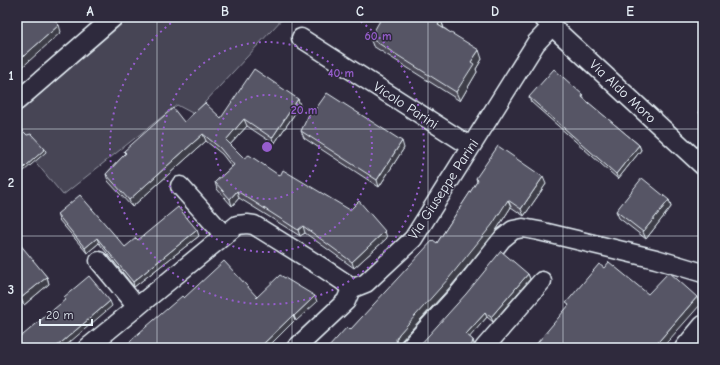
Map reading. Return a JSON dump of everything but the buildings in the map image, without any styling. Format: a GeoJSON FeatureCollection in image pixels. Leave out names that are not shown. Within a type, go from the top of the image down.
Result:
{"type":"FeatureCollection","features":[{"type":"Feature","properties":{"kind":"street"},"geometry":{"type":"LineString","coordinates":[[17,101],[110,20]]}},
{"type":"Feature","properties":{"kind":"street","name":"Via Giuseppe Parini"},"geometry":{"type":"LineString","coordinates":[[296,348],[346,301],[351,290],[366,283],[414,238],[470,146],[536,43],[547,22]]}},
{"type":"Feature","properties":{"kind":"street","name":"Via Aldo Moro"},"geometry":{"type":"LineString","coordinates":[[547,22],[703,166]]}},
{"type":"Feature","properties":{"kind":"street","name":"Vicolo Parini"},"geometry":{"type":"LineString","coordinates":[[301,38],[470,146]]}},
{"type":"Feature","properties":{"kind":"street"},"geometry":{"type":"LineString","coordinates":[[180,186],[224,235]]}},
{"type":"Feature","properties":{"kind":"street"},"geometry":{"type":"LineString","coordinates":[[86,348],[237,225],[254,225],[344,282],[351,290]]}},
{"type":"Feature","properties":{"kind":"street"},"geometry":{"type":"LineString","coordinates":[[409,348],[460,292],[502,239],[512,230],[523,228],[539,231],[656,259],[703,273]]}},
{"type":"Feature","properties":{"kind":"street"},"geometry":{"type":"LineString","coordinates":[[98,261],[137,307]]}},
{"type":"Feature","properties":{"kind":"street"},"geometry":{"type":"LineString","coordinates":[[484,348],[542,281]]}},
{"type":"Feature","properties":{"kind":"street"},"geometry":{"type":"LineString","coordinates":[[684,348],[703,325]]}},
{"type":"Feature","properties":{"kind":"shaded area"},"geometry":{"type":"Polygon","coordinates":[[[130,17],[284,17],[194,114],[177,105],[63,195],[17,140],[17,114],[130,17]]]}}]}
